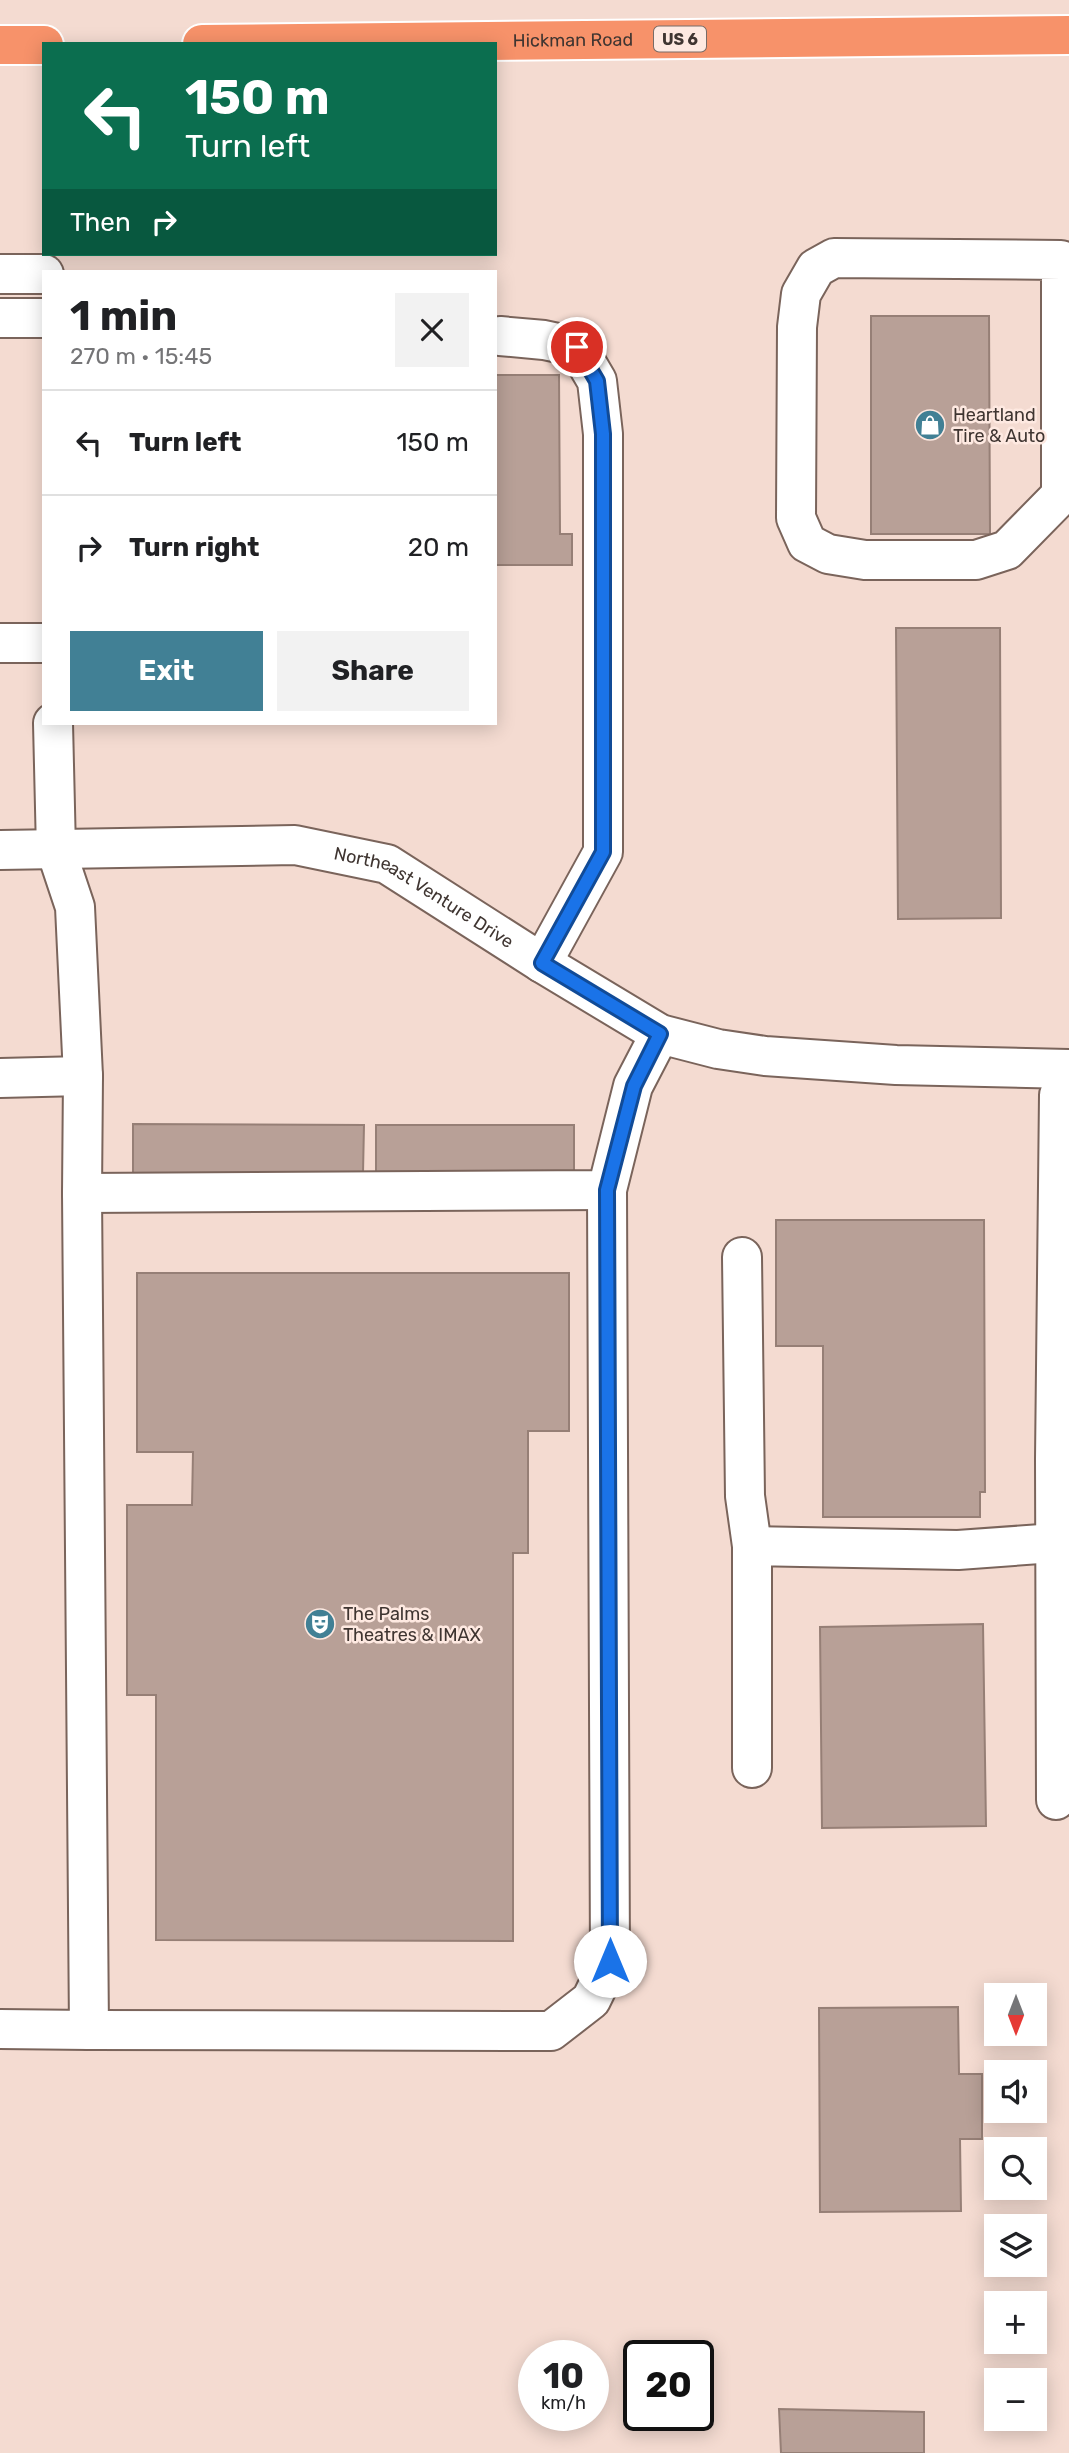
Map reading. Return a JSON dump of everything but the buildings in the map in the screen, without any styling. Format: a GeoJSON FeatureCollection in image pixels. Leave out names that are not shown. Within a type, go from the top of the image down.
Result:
{"type":"FeatureCollection","features":[{"type":"Feature","properties":{"kind":"highway","name":"Hickman Road"},"geometry":{"type":"LineString","coordinates":[[395,42],[1069,35]]}},
{"type":"Feature","properties":{"kind":"highway"},"geometry":{"type":"LineString","coordinates":[[0,45],[42,45]]}},
{"type":"Feature","properties":{"kind":"street"},"geometry":{"type":"LineString","coordinates":[[834,258],[1061,260],[1065,495],[1007,550],[976,560],[865,559],[828,554],[807,543],[796,518],[797,327],[801,294],[816,268],[834,258]]}},
{"type":"Feature","properties":{"kind":"street"},"geometry":{"type":"LineString","coordinates":[[0,274],[42,274]]}},
{"type":"Feature","properties":{"kind":"street"},"geometry":{"type":"LineString","coordinates":[[0,318],[42,318]]}},
{"type":"Feature","properties":{"kind":"street"},"geometry":{"type":"LineString","coordinates":[[500,336],[544,340],[577,347],[597,381],[603,434],[603,852],[542,963]]}},
{"type":"Feature","properties":{"kind":"street"},"geometry":{"type":"LineString","coordinates":[[0,643],[42,642]]}},
{"type":"Feature","properties":{"kind":"street"},"geometry":{"type":"LineString","coordinates":[[53,725],[56,850],[75,906],[83,1076],[89,2030]]}},
{"type":"Feature","properties":{"kind":"street","name":"Northeast Venture Drive"},"geometry":{"type":"LineString","coordinates":[[0,850],[295,845],[387,864],[542,963],[660,1034],[718,1049],[765,1056],[896,1065],[1069,1070]]}},
{"type":"Feature","properties":{"kind":"street"},"geometry":{"type":"LineString","coordinates":[[0,2029],[551,2031],[591,2000],[610,1961],[607,1190],[634,1086],[660,1034]]}},
{"type":"Feature","properties":{"kind":"street"},"geometry":{"type":"LineString","coordinates":[[1056,1800],[1062,1542],[1059,1095],[1069,1070]]}},
{"type":"Feature","properties":{"kind":"street"},"geometry":{"type":"LineString","coordinates":[[0,1078],[83,1076]]}},
{"type":"Feature","properties":{"kind":"street"},"geometry":{"type":"LineString","coordinates":[[82,1193],[607,1190]]}},
{"type":"Feature","properties":{"kind":"street"},"geometry":{"type":"LineString","coordinates":[[742,1257],[745,1496],[752,1546],[752,1768]]}},
{"type":"Feature","properties":{"kind":"street"},"geometry":{"type":"LineString","coordinates":[[752,1546],[958,1550],[1062,1542]]}},
{"type":"Feature","properties":{"kind":"place","name":"Heartland Tire & Auto"},"geometry":{"type":"Point","coordinates":[930,425]}},
{"type":"Feature","properties":{"kind":"place","name":"The Palms Theatres & IMAX"},"geometry":{"type":"Point","coordinates":[320,1624]}},
{"type":"Feature","properties":{"kind":"route"},"geometry":{"type":"LineString","coordinates":[[577,347],[597,381],[603,434],[603,852],[542,963],[660,1034],[634,1086],[607,1190],[610,1961]]}}]}
